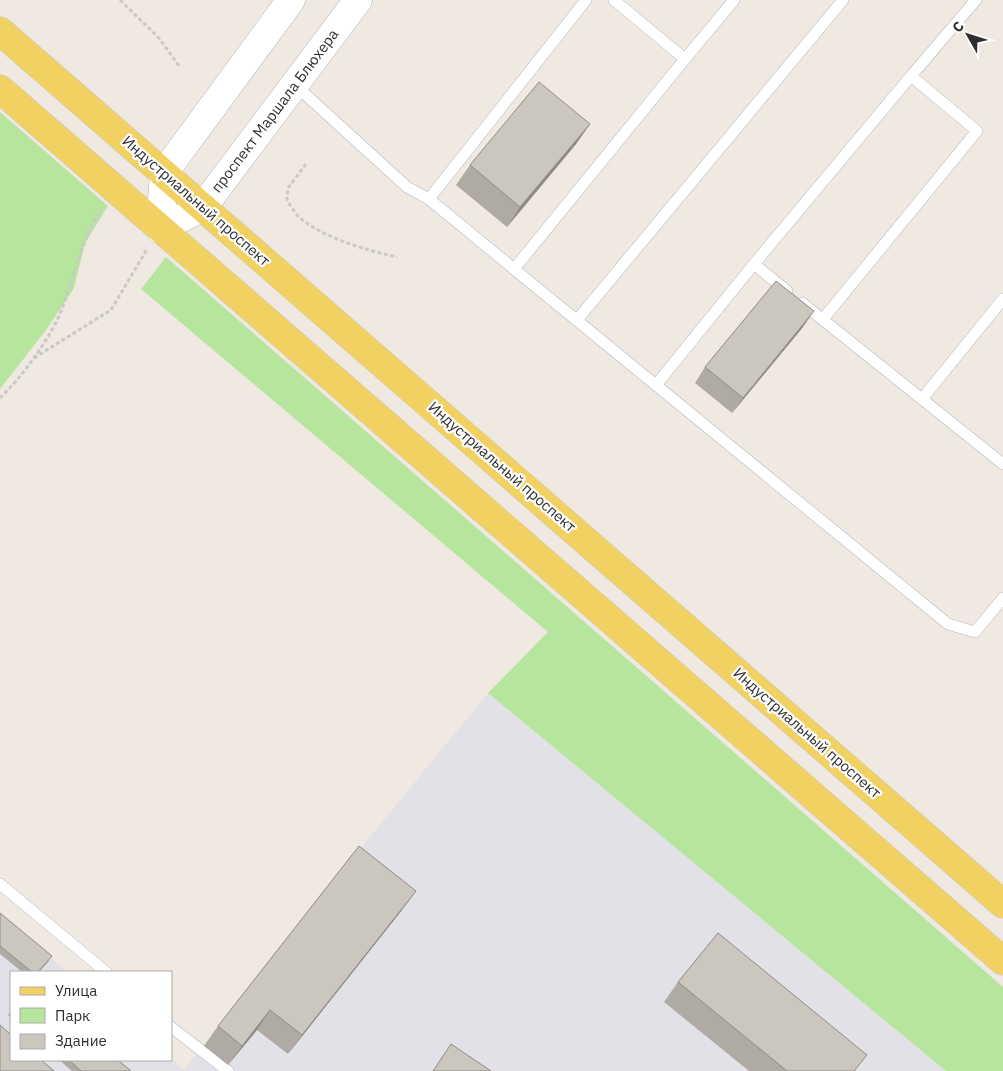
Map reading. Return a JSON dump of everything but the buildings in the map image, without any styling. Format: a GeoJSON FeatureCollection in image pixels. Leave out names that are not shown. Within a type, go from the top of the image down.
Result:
{"type":"FeatureCollection","features":[{"type":"Feature","properties":{"kind":"main road","name":"Индустриальный проспект"},"geometry":{"type":"LineString","coordinates":[[0,31],[1003,904]]}},
{"type":"Feature","properties":{"kind":"main road"},"geometry":{"type":"LineString","coordinates":[[0,89],[1003,962]]}},
{"type":"Feature","properties":{"kind":"street"},"geometry":{"type":"LineString","coordinates":[[160,228],[164,173],[291,0]]}},
{"type":"Feature","properties":{"kind":"street","name":"проспект Маршала Блюхера"},"geometry":{"type":"LineString","coordinates":[[160,228],[203,207],[358,0]]}},
{"type":"Feature","properties":{"kind":"lane"},"geometry":{"type":"LineString","coordinates":[[429,199],[586,0]]}},
{"type":"Feature","properties":{"kind":"lane"},"geometry":{"type":"LineString","coordinates":[[614,0],[685,59]]}},
{"type":"Feature","properties":{"kind":"lane"},"geometry":{"type":"LineString","coordinates":[[514,269],[734,0]]}},
{"type":"Feature","properties":{"kind":"lane"},"geometry":{"type":"LineString","coordinates":[[577,320],[843,0]]}},
{"type":"Feature","properties":{"kind":"lane"},"geometry":{"type":"LineString","coordinates":[[656,385],[754,264],[976,0]]}},
{"type":"Feature","properties":{"kind":"lane"},"geometry":{"type":"LineString","coordinates":[[822,319],[977,131],[911,76]]}},
{"type":"Feature","properties":{"kind":"lane"},"geometry":{"type":"LineString","coordinates":[[295,85],[407,186],[429,199],[948,624],[975,632],[1003,598]]}},
{"type":"Feature","properties":{"kind":"lane"},"geometry":{"type":"LineString","coordinates":[[754,264],[1002,461]]}},
{"type":"Feature","properties":{"kind":"lane"},"geometry":{"type":"LineString","coordinates":[[922,399],[1003,300]]}},
{"type":"Feature","properties":{"kind":"lane"},"geometry":{"type":"LineString","coordinates":[[0,884],[105,971]]}},
{"type":"Feature","properties":{"kind":"lane"},"geometry":{"type":"LineString","coordinates":[[172,1028],[228,1071]]}},
{"type":"Feature","properties":{"kind":"path"},"geometry":{"type":"LineString","coordinates":[[120,0],[159,38],[180,67]]}},
{"type":"Feature","properties":{"kind":"path"},"geometry":{"type":"LineString","coordinates":[[306,164],[288,188],[287,200],[298,216],[317,228],[362,249],[397,257]]}},
{"type":"Feature","properties":{"kind":"path"},"geometry":{"type":"LineString","coordinates":[[0,398],[16,384],[34,358],[62,309],[91,224],[114,188]]}},
{"type":"Feature","properties":{"kind":"path"},"geometry":{"type":"LineString","coordinates":[[34,358],[111,310],[160,228]]}},
{"type":"Feature","properties":{"kind":"shaded area"},"geometry":{"type":"Polygon","coordinates":[[[488,693],[946,1071],[0,1071],[0,915],[67,971],[10,971],[10,1061],[172,1061],[184,1070],[346,866],[488,693]]]}},
{"type":"Feature","properties":{"kind":"green space"},"geometry":{"type":"Polygon","coordinates":[[[0,112],[108,206],[85,243],[74,288],[46,330],[0,389],[0,112]]]}},
{"type":"Feature","properties":{"kind":"green space"},"geometry":{"type":"Polygon","coordinates":[[[166,257],[1003,987],[1003,1071],[946,1071],[488,693],[548,632],[141,289],[166,257]]]}}]}
